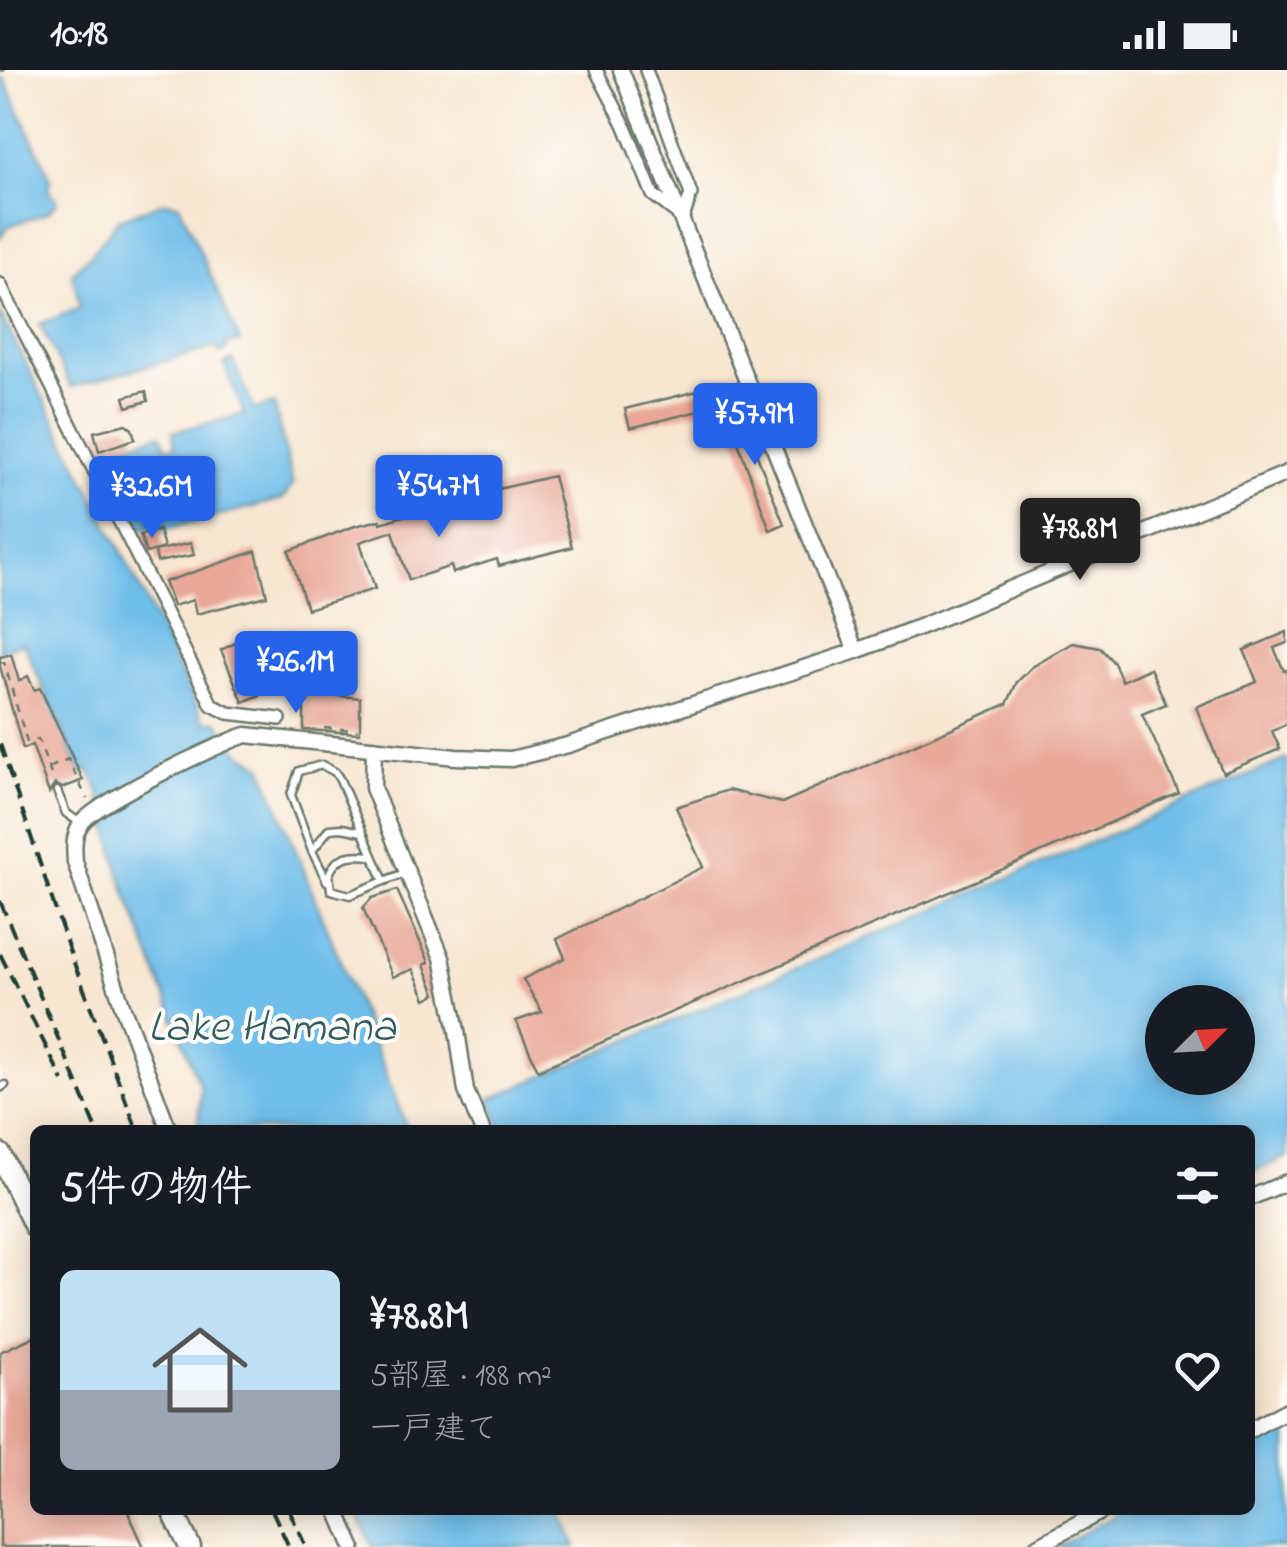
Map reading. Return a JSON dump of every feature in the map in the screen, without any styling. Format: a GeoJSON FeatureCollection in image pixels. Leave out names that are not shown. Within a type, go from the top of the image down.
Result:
{"type":"FeatureCollection","features":[{"type":"Feature","properties":{"kind":"highway"},"geometry":{"type":"LineString","coordinates":[[0,1154],[30,1217]]}},
{"type":"Feature","properties":{"kind":"highway"},"geometry":{"type":"LineString","coordinates":[[174,1515],[190,1547]]}},
{"type":"Feature","properties":{"kind":"street"},"geometry":{"type":"LineString","coordinates":[[596,70],[653,194],[682,218]]}},
{"type":"Feature","properties":{"kind":"street"},"geometry":{"type":"LineString","coordinates":[[622,70],[856,651]]}},
{"type":"Feature","properties":{"kind":"street"},"geometry":{"type":"LineString","coordinates":[[646,70],[691,194],[682,218]]}},
{"type":"Feature","properties":{"kind":"street"},"geometry":{"type":"LineString","coordinates":[[0,284],[212,704],[228,713],[280,719]]}},
{"type":"Feature","properties":{"kind":"street"},"geometry":{"type":"LineString","coordinates":[[168,1125],[75,862],[74,846],[81,824],[96,804],[223,742],[246,735],[510,759],[568,745],[856,651],[1287,473]]}},
{"type":"Feature","properties":{"kind":"street"},"geometry":{"type":"LineString","coordinates":[[374,748],[373,788],[442,958],[466,1091],[480,1125]]}},
{"type":"Feature","properties":{"kind":"street"},"geometry":{"type":"LineString","coordinates":[[1255,1196],[1287,1182]]}},
{"type":"Feature","properties":{"kind":"street"},"geometry":{"type":"LineString","coordinates":[[1255,1427],[1287,1410]]}},
{"type":"Feature","properties":{"kind":"street"},"geometry":{"type":"LineString","coordinates":[[339,1515],[354,1547]]}},
{"type":"Feature","properties":{"kind":"street"},"geometry":{"type":"LineString","coordinates":[[1036,1547],[1095,1515]]}},
{"type":"Feature","properties":{"kind":"lane"},"geometry":{"type":"LineString","coordinates":[[384,881],[335,772],[322,765],[306,767],[295,778],[291,795],[331,890],[350,895],[408,872]]}},
{"type":"Feature","properties":{"kind":"lane"},"geometry":{"type":"LineString","coordinates":[[57,791],[66,814],[81,824]]}},
{"type":"Feature","properties":{"kind":"lane"},"geometry":{"type":"LineString","coordinates":[[312,850],[329,830],[362,832]]}},
{"type":"Feature","properties":{"kind":"lane"},"geometry":{"type":"LineString","coordinates":[[328,882],[338,860],[350,855],[373,856]]}},
{"type":"Feature","properties":{"kind":"path"},"geometry":{"type":"LineString","coordinates":[[0,663],[4,662],[27,742],[38,739],[57,791]]}},
{"type":"Feature","properties":{"kind":"path"},"geometry":{"type":"LineString","coordinates":[[49,768],[68,759],[96,804]]}},
{"type":"Feature","properties":{"kind":"water"},"geometry":{"type":"Polygon","coordinates":[[[0,78],[4,78],[51,179],[48,187],[56,204],[47,213],[9,226],[0,237],[0,78]]]}},
{"type":"Feature","properties":{"kind":"water"},"geometry":{"type":"Polygon","coordinates":[[[164,202],[179,204],[240,342],[225,344],[227,350],[220,354],[217,347],[71,387],[40,324],[80,308],[72,272],[119,219],[164,202]]]}},
{"type":"Feature","properties":{"kind":"water","name":"Lake Hamana"},"geometry":{"type":"Polygon","coordinates":[[[0,313],[204,721],[217,721],[238,751],[262,766],[406,1125],[197,1125],[201,1089],[122,881],[99,791],[89,770],[81,773],[23,642],[0,652],[0,313]]]}},
{"type":"Feature","properties":{"kind":"water"},"geometry":{"type":"Polygon","coordinates":[[[233,360],[254,410],[274,404],[293,484],[283,499],[163,530],[161,524],[142,529],[101,452],[161,434],[166,448],[175,446],[173,432],[244,414],[224,364],[233,360]]]}},
{"type":"Feature","properties":{"kind":"water","name":"Lake Hamana"},"geometry":{"type":"Polygon","coordinates":[[[1287,759],[1287,1157],[1255,1171],[1255,1125],[500,1125],[490,1099],[1287,759]]]}},
{"type":"Feature","properties":{"kind":"water"},"geometry":{"type":"Polygon","coordinates":[[[1287,1424],[1287,1547],[1056,1547],[1117,1515],[1255,1515],[1255,1441],[1287,1424]]]}},
{"type":"Feature","properties":{"kind":"water"},"geometry":{"type":"Polygon","coordinates":[[[357,1515],[563,1515],[576,1547],[373,1547],[357,1515]]]}},
{"type":"Feature","properties":{"kind":"building"},"geometry":{"type":"Polygon","coordinates":[[[726,384],[731,403],[630,428],[625,409],[726,384]]]}},
{"type":"Feature","properties":{"kind":"building"},"geometry":{"type":"Polygon","coordinates":[[[146,391],[148,401],[127,407],[124,397],[146,391]]]}},
{"type":"Feature","properties":{"kind":"building"},"geometry":{"type":"Polygon","coordinates":[[[736,402],[784,524],[770,530],[725,407],[736,402]]]}},
{"type":"Feature","properties":{"kind":"building"},"geometry":{"type":"Polygon","coordinates":[[[126,424],[135,439],[99,451],[94,432],[126,424]]]}},
{"type":"Feature","properties":{"kind":"building"},"geometry":{"type":"Polygon","coordinates":[[[553,476],[572,547],[499,566],[497,559],[453,573],[451,566],[409,580],[393,531],[360,542],[375,589],[307,609],[289,551],[355,526],[380,520],[381,523],[553,476]]]}},
{"type":"Feature","properties":{"kind":"building"},"geometry":{"type":"Polygon","coordinates":[[[159,530],[164,548],[146,553],[140,535],[159,530]]]}},
{"type":"Feature","properties":{"kind":"building"},"geometry":{"type":"Polygon","coordinates":[[[191,543],[194,555],[157,562],[155,551],[191,543]]]}},
{"type":"Feature","properties":{"kind":"building"},"geometry":{"type":"Polygon","coordinates":[[[256,551],[267,596],[196,614],[193,600],[173,606],[164,582],[256,551]]]}},
{"type":"Feature","properties":{"kind":"building"},"geometry":{"type":"Polygon","coordinates":[[[1287,632],[1287,643],[1274,648],[1284,671],[1287,670],[1287,724],[1272,731],[1280,749],[1223,773],[1196,707],[1257,682],[1244,650],[1287,632]]]}},
{"type":"Feature","properties":{"kind":"building"},"geometry":{"type":"Polygon","coordinates":[[[237,642],[260,695],[243,702],[221,650],[237,642]]]}},
{"type":"Feature","properties":{"kind":"building"},"geometry":{"type":"Polygon","coordinates":[[[1073,643],[1100,648],[1114,663],[1122,681],[1150,668],[1166,704],[1142,714],[1179,793],[538,1070],[516,1021],[542,1012],[523,979],[565,958],[557,939],[703,867],[676,807],[728,790],[782,803],[1007,704],[1017,682],[1032,667],[1073,643]]]}},
{"type":"Feature","properties":{"kind":"building"},"geometry":{"type":"Polygon","coordinates":[[[11,654],[19,681],[28,676],[34,690],[40,688],[83,780],[63,788],[55,784],[49,793],[32,745],[23,749],[0,666],[0,657],[11,654]]]}},
{"type":"Feature","properties":{"kind":"building"},"geometry":{"type":"Polygon","coordinates":[[[308,667],[315,667],[317,694],[360,698],[360,733],[304,730],[304,677],[308,667]]]}},
{"type":"Feature","properties":{"kind":"building"},"geometry":{"type":"Polygon","coordinates":[[[397,890],[429,962],[424,965],[436,994],[426,999],[413,969],[393,977],[363,908],[372,898],[397,890]]]}},
{"type":"Feature","properties":{"kind":"building"},"geometry":{"type":"Polygon","coordinates":[[[30,1338],[30,1515],[129,1515],[144,1547],[0,1547],[0,1352],[30,1338]]]}},
{"type":"Feature","properties":{"kind":"railway"},"geometry":{"type":"LineString","coordinates":[[0,744],[68,947],[135,1125]]}},
{"type":"Feature","properties":{"kind":"railway"},"geometry":{"type":"LineString","coordinates":[[0,901],[95,1125]]}},
{"type":"Feature","properties":{"kind":"railway"},"geometry":{"type":"LineString","coordinates":[[0,954],[63,1081]]}},
{"type":"Feature","properties":{"kind":"railway"},"geometry":{"type":"LineString","coordinates":[[274,1515],[289,1547]]}},
{"type":"Feature","properties":{"kind":"railway"},"geometry":{"type":"LineString","coordinates":[[291,1515],[306,1547]]}}]}
